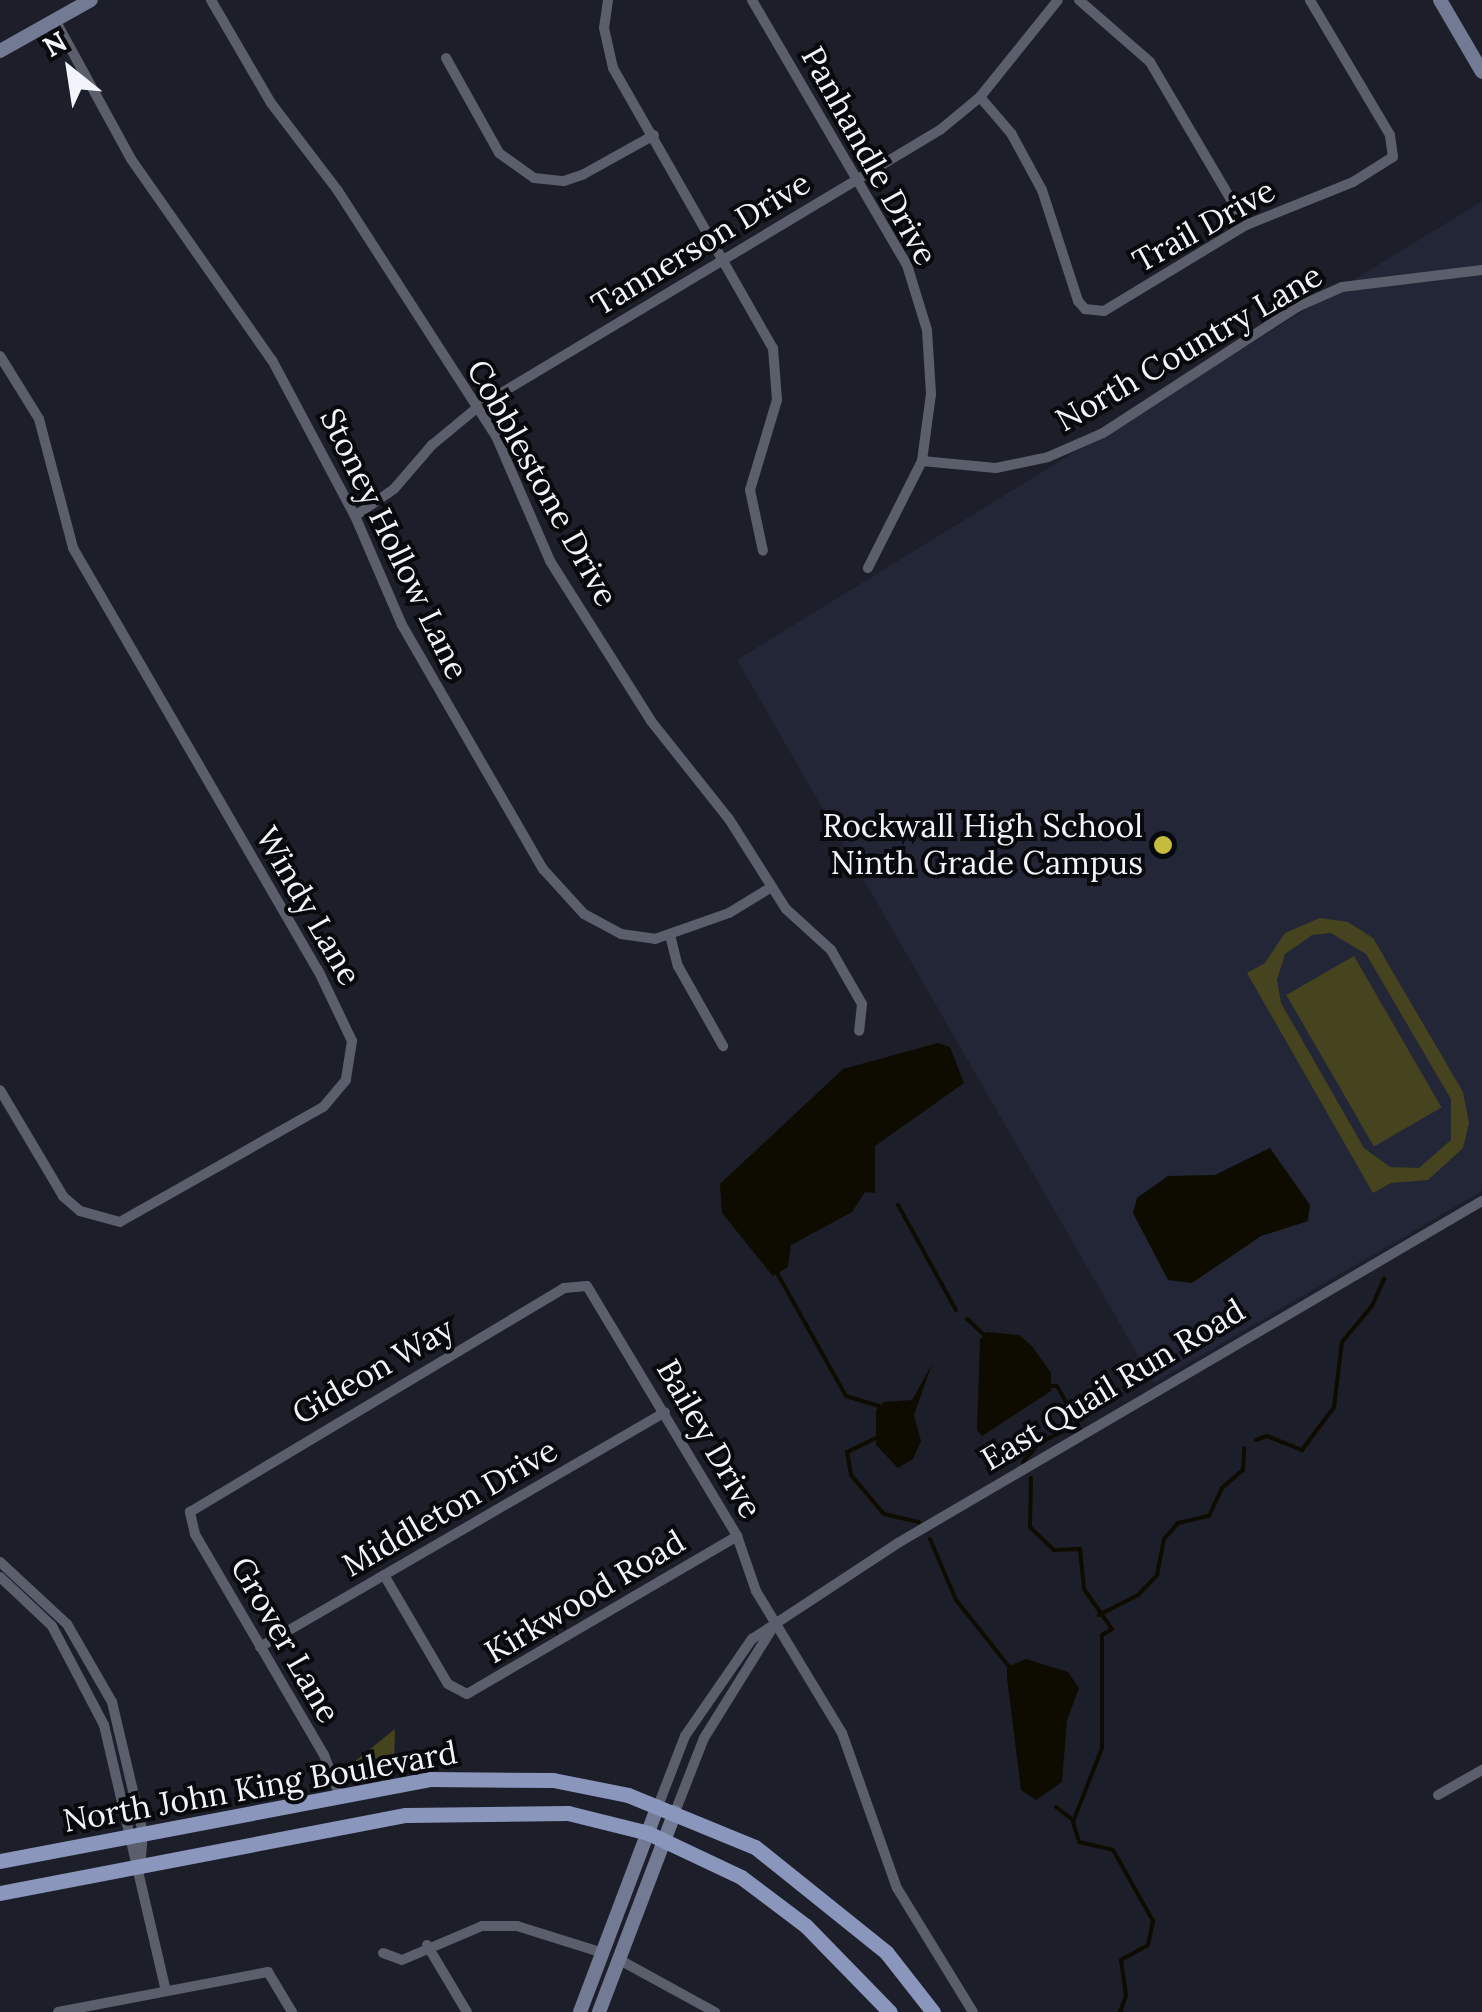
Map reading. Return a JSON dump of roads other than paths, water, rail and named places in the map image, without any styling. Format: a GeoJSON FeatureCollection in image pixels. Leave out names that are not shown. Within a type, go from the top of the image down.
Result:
{"type":"FeatureCollection","features":[{"type":"Feature","properties":{"kind":"main road","name":"North John King Boulevard"},"geometry":{"type":"LineString","coordinates":[[0,1862],[428,1779],[518,1778],[590,1786],[675,1812],[755,1848],[821,1895],[886,1952],[933,2012]]}},
{"type":"Feature","properties":{"kind":"main road","name":"North John King Boulevard"},"geometry":{"type":"LineString","coordinates":[[0,1894],[462,1809],[568,1812],[648,1833],[741,1877],[806,1926],[890,2012]]}},
{"type":"Feature","properties":{"kind":"street"},"geometry":{"type":"LineString","coordinates":[[0,52],[91,0]]}},
{"type":"Feature","properties":{"kind":"street","name":"Cobblestone Drive"},"geometry":{"type":"LineString","coordinates":[[211,0],[271,103],[338,191],[478,408],[550,561],[652,720],[729,820],[770,888],[840,963],[862,1004],[859,1031]]}},
{"type":"Feature","properties":{"kind":"street"},"geometry":{"type":"LineString","coordinates":[[608,0],[606,50],[773,348],[777,400],[750,490],[763,551]]}},
{"type":"Feature","properties":{"kind":"street","name":"Panhandle Drive"},"geometry":{"type":"LineString","coordinates":[[752,0],[907,265],[927,330],[931,394],[922,461],[868,568]]}},
{"type":"Feature","properties":{"kind":"street","name":"Tannerson Drive"},"geometry":{"type":"LineString","coordinates":[[355,516],[394,489],[432,444],[478,408],[940,130],[980,97],[1058,0]]}},
{"type":"Feature","properties":{"kind":"street"},"geometry":{"type":"LineString","coordinates":[[1079,0],[1150,62],[1246,225]]}},
{"type":"Feature","properties":{"kind":"street","name":"Trail Drive"},"geometry":{"type":"LineString","coordinates":[[980,97],[1028,163],[1064,243],[1078,301],[1094,312],[1246,225],[1353,182],[1392,157],[1390,134],[1310,0]]}},
{"type":"Feature","properties":{"kind":"street"},"geometry":{"type":"LineString","coordinates":[[1440,0],[1482,72]]}},
{"type":"Feature","properties":{"kind":"street","name":"Stoney Hollow Lane"},"geometry":{"type":"LineString","coordinates":[[55,20],[132,159],[251,324],[355,516],[402,626],[543,869],[584,914],[621,934],[670,935],[729,913],[770,888]]}},
{"type":"Feature","properties":{"kind":"street"},"geometry":{"type":"LineString","coordinates":[[446,58],[499,153],[534,178],[574,178],[654,135]]}},
{"type":"Feature","properties":{"kind":"street","name":"North Country Lane"},"geometry":{"type":"LineString","coordinates":[[922,461],[996,468],[1048,457],[1102,433],[1297,308],[1342,287],[1482,270]]}},
{"type":"Feature","properties":{"kind":"street","name":"Windy Lane"},"geometry":{"type":"LineString","coordinates":[[0,356],[50,446],[73,548],[318,970],[346,1024],[352,1051],[346,1080],[323,1108],[120,1222],[80,1212],[64,1196],[0,1090]]}},
{"type":"Feature","properties":{"kind":"street"},"geometry":{"type":"LineString","coordinates":[[670,935],[678,966],[723,1046]]}},
{"type":"Feature","properties":{"kind":"street","name":"East Quail Run Road"},"geometry":{"type":"LineString","coordinates":[[580,2012],[684,1736],[712,1689],[752,1638],[898,1542],[1482,1201]]}},
{"type":"Feature","properties":{"kind":"street","name":"Bailey Drive"},"geometry":{"type":"LineString","coordinates":[[587,1286],[738,1536],[756,1591],[842,1733],[897,1888],[972,2012]]}},
{"type":"Feature","properties":{"kind":"street","name":"Gideon Way"},"geometry":{"type":"LineString","coordinates":[[190,1512],[564,1288],[587,1286]]}},
{"type":"Feature","properties":{"kind":"street","name":"Middleton Drive"},"geometry":{"type":"LineString","coordinates":[[260,1647],[665,1412]]}},
{"type":"Feature","properties":{"kind":"street","name":"Grover Lane"},"geometry":{"type":"LineString","coordinates":[[190,1512],[195,1534],[324,1755],[339,1794]]}},
{"type":"Feature","properties":{"kind":"street","name":"Kirkwood Road"},"geometry":{"type":"LineString","coordinates":[[384,1575],[456,1691],[479,1688],[738,1536]]}},
{"type":"Feature","properties":{"kind":"street"},"geometry":{"type":"LineString","coordinates":[[0,1562],[54,1608],[104,1686],[118,1719],[140,1866],[166,1990]]}},
{"type":"Feature","properties":{"kind":"street"},"geometry":{"type":"LineString","coordinates":[[0,1577],[52,1626],[95,1704],[135,1835]]}},
{"type":"Feature","properties":{"kind":"street","name":"East Quail Run Road"},"geometry":{"type":"LineString","coordinates":[[599,2012],[704,1738],[764,1650],[775,1623]]}},
{"type":"Feature","properties":{"kind":"street"},"geometry":{"type":"LineString","coordinates":[[1438,1796],[1482,1770]]}},
{"type":"Feature","properties":{"kind":"street"},"geometry":{"type":"LineString","coordinates":[[383,1952],[402,1960],[427,1945],[482,1926],[517,1926],[600,1952]]}},
{"type":"Feature","properties":{"kind":"street"},"geometry":{"type":"LineString","coordinates":[[427,1945],[467,2012]]}},
{"type":"Feature","properties":{"kind":"street"},"geometry":{"type":"LineString","coordinates":[[618,1958],[716,2012]]}},
{"type":"Feature","properties":{"kind":"street"},"geometry":{"type":"LineString","coordinates":[[58,2012],[268,1972],[292,2012]]}},
{"type":"Feature","properties":{"kind":"waterway"},"geometry":{"type":"LineString","coordinates":[[898,1205],[956,1310]]}},
{"type":"Feature","properties":{"kind":"waterway"},"geometry":{"type":"LineString","coordinates":[[777,1273],[846,1396],[878,1406]]}},
{"type":"Feature","properties":{"kind":"waterway"},"geometry":{"type":"LineString","coordinates":[[1256,1440],[1267,1436],[1302,1450],[1334,1407],[1342,1342],[1372,1306],[1384,1279]]}},
{"type":"Feature","properties":{"kind":"waterway"},"geometry":{"type":"LineString","coordinates":[[967,1319],[985,1336]]}},
{"type":"Feature","properties":{"kind":"waterway"},"geometry":{"type":"LineString","coordinates":[[1023,1462],[1039,1443],[1078,1424],[1057,1386],[1050,1386]]}},
{"type":"Feature","properties":{"kind":"waterway"},"geometry":{"type":"LineString","coordinates":[[878,1437],[847,1452],[851,1475],[884,1514],[919,1522]]}},
{"type":"Feature","properties":{"kind":"waterway"},"geometry":{"type":"LineString","coordinates":[[1099,1615],[1138,1595],[1157,1575],[1164,1539],[1178,1523],[1209,1516],[1222,1488],[1243,1470],[1244,1448]]}},
{"type":"Feature","properties":{"kind":"waterway"},"geometry":{"type":"LineString","coordinates":[[1031,1478],[1030,1527],[1054,1550],[1080,1549],[1084,1589],[1112,1629],[1102,1635],[1102,1748],[1073,1822],[1079,1842],[1113,1850],[1153,1921],[1148,1945],[1121,1960],[1126,1996],[1120,2012]]}},
{"type":"Feature","properties":{"kind":"waterway"},"geometry":{"type":"LineString","coordinates":[[930,1539],[956,1600],[1010,1668]]}},
{"type":"Feature","properties":{"kind":"waterway"},"geometry":{"type":"LineString","coordinates":[[1056,1807],[1072,1819]]}},
{"type":"Feature","properties":{"kind":"place","name":"Rockwall High School Ninth Grade Campus"},"geometry":{"type":"Point","coordinates":[1163,845]}}]}
